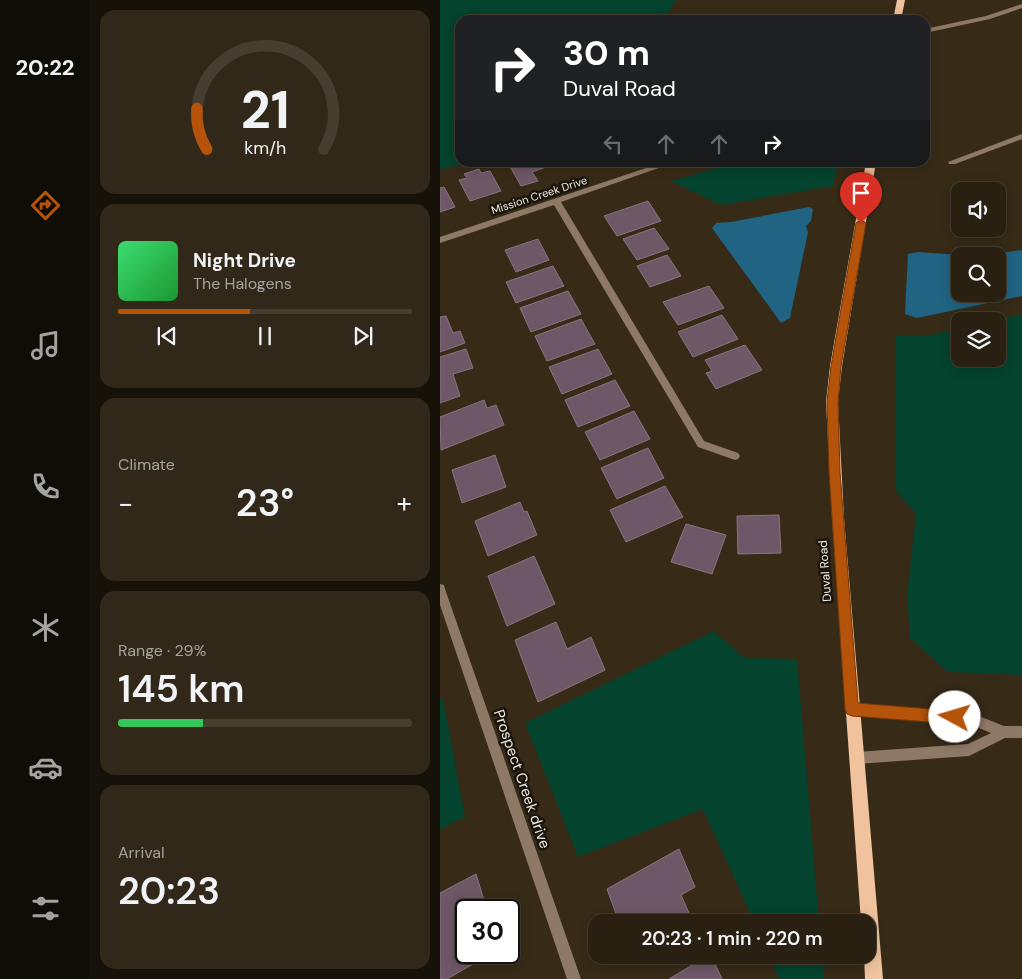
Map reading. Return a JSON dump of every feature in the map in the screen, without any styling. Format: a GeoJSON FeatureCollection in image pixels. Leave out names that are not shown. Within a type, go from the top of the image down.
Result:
{"type":"FeatureCollection","features":[{"type":"Feature","properties":{"kind":"main road"},"geometry":{"type":"LineString","coordinates":[[898,15],[901,0]]}},
{"type":"Feature","properties":{"kind":"main road","name":"Duval Road"},"geometry":{"type":"LineString","coordinates":[[870,167],[836,366],[832,402],[836,500],[874,979]]}},
{"type":"Feature","properties":{"kind":"street"},"geometry":{"type":"LineString","coordinates":[[930,30],[988,18],[1022,6]]}},
{"type":"Feature","properties":{"kind":"street"},"geometry":{"type":"LineString","coordinates":[[952,162],[1022,136]]}},
{"type":"Feature","properties":{"kind":"street","name":"Mission Creek Drive"},"geometry":{"type":"LineString","coordinates":[[440,240],[658,167]]}},
{"type":"Feature","properties":{"kind":"street"},"geometry":{"type":"LineString","coordinates":[[556,201],[701,444],[735,456]]}},
{"type":"Feature","properties":{"kind":"street","name":"Prospect Creek drive"},"geometry":{"type":"LineString","coordinates":[[440,589],[574,979]]}},
{"type":"Feature","properties":{"kind":"street"},"geometry":{"type":"LineString","coordinates":[[852,709],[974,720],[1004,732],[1022,732]]}},
{"type":"Feature","properties":{"kind":"street"},"geometry":{"type":"LineString","coordinates":[[857,758],[969,750],[1004,732]]}},
{"type":"Feature","properties":{"kind":"green space"},"geometry":{"type":"Polygon","coordinates":[[[440,0],[676,0],[666,15],[455,15],[455,166],[440,170],[440,0]]]}},
{"type":"Feature","properties":{"kind":"green space"},"geometry":{"type":"Polygon","coordinates":[[[722,167],[837,167],[833,186],[721,205],[671,181],[722,167]]]}},
{"type":"Feature","properties":{"kind":"green space"},"geometry":{"type":"Polygon","coordinates":[[[1022,314],[1022,675],[948,672],[910,638],[907,595],[916,514],[895,490],[896,335],[926,336],[951,331],[951,367],[1006,367],[1006,318],[1022,314]]]}},
{"type":"Feature","properties":{"kind":"green space"},"geometry":{"type":"Polygon","coordinates":[[[714,631],[744,658],[797,659],[818,914],[750,914],[703,809],[578,857],[525,723],[714,631]]]}},
{"type":"Feature","properties":{"kind":"green space"},"geometry":{"type":"Polygon","coordinates":[[[440,699],[443,699],[465,817],[440,829],[440,699]]]}},
{"type":"Feature","properties":{"kind":"green space"},"geometry":{"type":"Polygon","coordinates":[[[772,964],[823,964],[824,979],[779,979],[772,964]]]}},
{"type":"Feature","properties":{"kind":"water"},"geometry":{"type":"Polygon","coordinates":[[[809,207],[813,209],[811,221],[806,226],[808,232],[790,318],[781,323],[712,228],[716,223],[731,222],[809,207]]]}},
{"type":"Feature","properties":{"kind":"water"},"geometry":{"type":"Polygon","coordinates":[[[1022,250],[1022,296],[1006,299],[1006,252],[1022,250]]]}},
{"type":"Feature","properties":{"kind":"water"},"geometry":{"type":"Polygon","coordinates":[[[918,252],[951,254],[951,302],[993,302],[917,318],[905,314],[908,254],[918,252]]]}},
{"type":"Feature","properties":{"kind":"building"},"geometry":{"type":"Polygon","coordinates":[[[510,167],[546,167],[532,172],[538,181],[521,186],[510,167]]]}},
{"type":"Feature","properties":{"kind":"building"},"geometry":{"type":"Polygon","coordinates":[[[479,169],[481,173],[490,171],[501,191],[470,201],[459,180],[467,178],[464,174],[479,169]]]}},
{"type":"Feature","properties":{"kind":"building"},"geometry":{"type":"Polygon","coordinates":[[[444,187],[455,207],[440,212],[440,188],[444,187]]]}},
{"type":"Feature","properties":{"kind":"building"},"geometry":{"type":"Polygon","coordinates":[[[648,201],[661,221],[617,236],[604,216],[648,201]]]}},
{"type":"Feature","properties":{"kind":"building"},"geometry":{"type":"Polygon","coordinates":[[[654,228],[669,249],[637,260],[623,239],[654,228]]]}},
{"type":"Feature","properties":{"kind":"building"},"geometry":{"type":"Polygon","coordinates":[[[538,239],[549,260],[516,272],[505,250],[538,239]]]}},
{"type":"Feature","properties":{"kind":"building"},"geometry":{"type":"Polygon","coordinates":[[[667,255],[681,276],[650,287],[637,266],[667,255]]]}},
{"type":"Feature","properties":{"kind":"building"},"geometry":{"type":"Polygon","coordinates":[[[553,266],[564,286],[516,303],[506,282],[553,266]]]}},
{"type":"Feature","properties":{"kind":"building"},"geometry":{"type":"Polygon","coordinates":[[[709,286],[724,308],[678,325],[663,302],[709,286]]]}},
{"type":"Feature","properties":{"kind":"building"},"geometry":{"type":"Polygon","coordinates":[[[568,291],[581,314],[531,332],[520,308],[568,291]]]}},
{"type":"Feature","properties":{"kind":"building"},"geometry":{"type":"Polygon","coordinates":[[[722,315],[738,339],[693,357],[678,332],[722,315]]]}},
{"type":"Feature","properties":{"kind":"building"},"geometry":{"type":"Polygon","coordinates":[[[446,316],[453,333],[460,331],[465,343],[440,352],[440,317],[446,316]]]}},
{"type":"Feature","properties":{"kind":"building"},"geometry":{"type":"Polygon","coordinates":[[[581,319],[595,344],[547,361],[535,336],[581,319]]]}},
{"type":"Feature","properties":{"kind":"building"},"geometry":{"type":"Polygon","coordinates":[[[745,345],[762,370],[716,389],[706,373],[712,371],[705,360],[745,345]]]}},
{"type":"Feature","properties":{"kind":"building"},"geometry":{"type":"Polygon","coordinates":[[[466,349],[473,368],[453,374],[460,396],[440,403],[440,357],[466,349]]]}},
{"type":"Feature","properties":{"kind":"building"},"geometry":{"type":"Polygon","coordinates":[[[598,349],[612,374],[562,394],[549,367],[598,349]]]}},
{"type":"Feature","properties":{"kind":"building"},"geometry":{"type":"Polygon","coordinates":[[[615,380],[630,406],[578,427],[565,400],[615,380]]]}},
{"type":"Feature","properties":{"kind":"building"},"geometry":{"type":"Polygon","coordinates":[[[484,400],[487,408],[496,405],[504,425],[441,450],[440,417],[484,400]]]}},
{"type":"Feature","properties":{"kind":"building"},"geometry":{"type":"Polygon","coordinates":[[[634,411],[650,439],[600,460],[585,432],[634,411]]]}},
{"type":"Feature","properties":{"kind":"building"},"geometry":{"type":"Polygon","coordinates":[[[648,448],[664,478],[617,499],[601,468],[648,448]]]}},
{"type":"Feature","properties":{"kind":"building"},"geometry":{"type":"Polygon","coordinates":[[[495,455],[506,487],[462,503],[452,470],[495,455]]]}},
{"type":"Feature","properties":{"kind":"building"},"geometry":{"type":"Polygon","coordinates":[[[665,486],[683,517],[626,542],[610,510],[665,486]]]}},
{"type":"Feature","properties":{"kind":"building"},"geometry":{"type":"Polygon","coordinates":[[[520,502],[524,512],[527,511],[537,535],[488,556],[475,521],[520,502]]]}},
{"type":"Feature","properties":{"kind":"building"},"geometry":{"type":"Polygon","coordinates":[[[779,515],[781,553],[738,554],[737,516],[779,515]]]}},
{"type":"Feature","properties":{"kind":"building"},"geometry":{"type":"Polygon","coordinates":[[[686,524],[726,535],[712,574],[671,562],[686,524]]]}},
{"type":"Feature","properties":{"kind":"building"},"geometry":{"type":"Polygon","coordinates":[[[534,556],[555,604],[507,626],[488,576],[534,556]]]}},
{"type":"Feature","properties":{"kind":"building"},"geometry":{"type":"Polygon","coordinates":[[[556,622],[567,649],[591,637],[605,670],[538,702],[515,640],[556,622]]]}},
{"type":"Feature","properties":{"kind":"building"},"geometry":{"type":"Polygon","coordinates":[[[679,849],[695,887],[681,895],[689,914],[616,914],[607,889],[679,849]]]}},
{"type":"Feature","properties":{"kind":"building"},"geometry":{"type":"Polygon","coordinates":[[[476,874],[484,899],[455,899],[455,964],[473,964],[447,979],[440,979],[440,893],[476,874]]]}},
{"type":"Feature","properties":{"kind":"building"},"geometry":{"type":"Polygon","coordinates":[[[694,964],[715,964],[722,979],[669,979],[694,964]]]}},
{"type":"Feature","properties":{"kind":"route"},"geometry":{"type":"LineString","coordinates":[[861,223],[836,366],[832,402],[835,472],[852,709],[955,717]]}}]}
